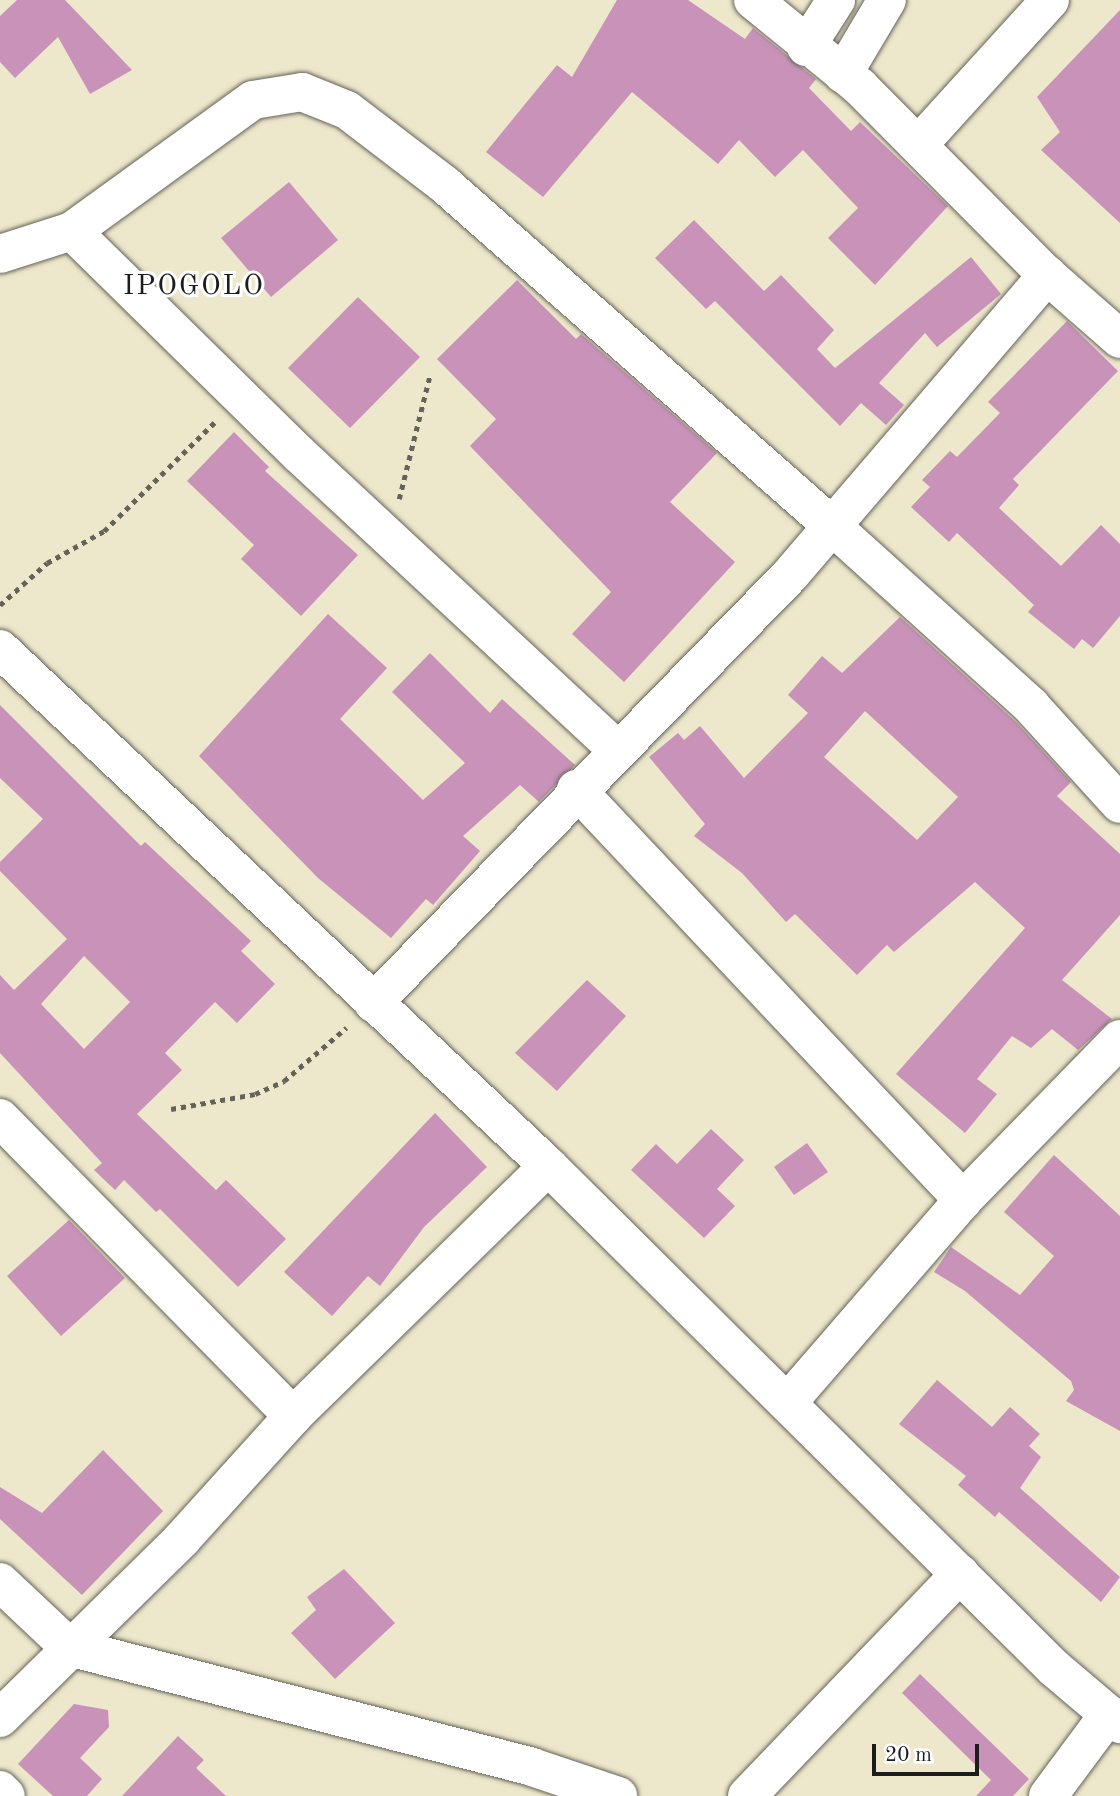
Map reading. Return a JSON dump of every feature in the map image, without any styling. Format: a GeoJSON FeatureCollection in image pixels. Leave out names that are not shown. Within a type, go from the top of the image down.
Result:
{"type":"FeatureCollection","features":[{"type":"Feature","properties":{"kind":"street"},"geometry":{"type":"LineString","coordinates":[[753,0],[806,47],[844,74],[920,143],[1047,275],[1120,339]]}},
{"type":"Feature","properties":{"kind":"street"},"geometry":{"type":"LineString","coordinates":[[806,47],[836,0]]}},
{"type":"Feature","properties":{"kind":"street"},"geometry":{"type":"LineString","coordinates":[[844,74],[887,0]]}},
{"type":"Feature","properties":{"kind":"street"},"geometry":{"type":"LineString","coordinates":[[920,143],[1050,0]]}},
{"type":"Feature","properties":{"kind":"street"},"geometry":{"type":"LineString","coordinates":[[0,254],[72,231],[226,115],[278,92],[302,92],[347,110],[445,185],[832,526],[1031,706],[1120,804]]}},
{"type":"Feature","properties":{"kind":"street"},"geometry":{"type":"LineString","coordinates":[[72,231],[241,396],[618,750]]}},
{"type":"Feature","properties":{"kind":"street"},"geometry":{"type":"LineString","coordinates":[[373,1003],[576,789],[618,750],[832,526],[1047,275]]}},
{"type":"Feature","properties":{"kind":"street"},"geometry":{"type":"LineString","coordinates":[[0,649],[548,1166],[960,1574],[1115,1719],[1048,1796]]}},
{"type":"Feature","properties":{"kind":"street"},"geometry":{"type":"LineString","coordinates":[[576,789],[963,1200]]}},
{"type":"Feature","properties":{"kind":"street"},"geometry":{"type":"LineString","coordinates":[[788,1402],[963,1200],[1120,1038]]}},
{"type":"Feature","properties":{"kind":"street"},"geometry":{"type":"LineString","coordinates":[[0,1118],[293,1416]]}},
{"type":"Feature","properties":{"kind":"street"},"geometry":{"type":"LineString","coordinates":[[0,1718],[69,1647],[182,1539],[293,1416],[548,1166]]}},
{"type":"Feature","properties":{"kind":"street"},"geometry":{"type":"LineString","coordinates":[[747,1796],[960,1574]]}},
{"type":"Feature","properties":{"kind":"street"},"geometry":{"type":"LineString","coordinates":[[0,1582],[69,1647],[532,1767],[618,1796]]}},
{"type":"Feature","properties":{"kind":"street"},"geometry":{"type":"LineString","coordinates":[[0,1790],[6,1796]]}},
{"type":"Feature","properties":{"kind":"path"},"geometry":{"type":"LineString","coordinates":[[387,533],[408,473],[430,374]]}},
{"type":"Feature","properties":{"kind":"path"},"geometry":{"type":"LineString","coordinates":[[0,605],[47,564],[104,531],[241,396]]}},
{"type":"Feature","properties":{"kind":"path"},"geometry":{"type":"LineString","coordinates":[[171,1109],[255,1094],[284,1081],[373,1003]]}},
{"type":"Feature","properties":{"kind":"building"},"geometry":{"type":"Polygon","coordinates":[[[17,0],[65,0],[132,70],[90,94],[58,37],[15,78],[0,62],[0,16],[17,0]]]}},
{"type":"Feature","properties":{"kind":"building"},"geometry":{"type":"Polygon","coordinates":[[[617,0],[688,0],[745,39],[753,28],[816,79],[809,88],[851,131],[860,122],[948,206],[875,285],[828,238],[858,208],[803,150],[775,177],[739,140],[718,164],[632,92],[543,197],[486,152],[557,65],[572,77],[617,0]]]}},
{"type":"Feature","properties":{"kind":"building"},"geometry":{"type":"Polygon","coordinates":[[[1120,10],[1120,223],[1041,150],[1060,132],[1037,97],[1120,10]]]}},
{"type":"Feature","properties":{"kind":"building"},"geometry":{"type":"Polygon","coordinates":[[[289,182],[338,240],[271,297],[221,238],[289,182]]]}},
{"type":"Feature","properties":{"kind":"building"},"geometry":{"type":"Polygon","coordinates":[[[694,220],[764,291],[781,275],[834,330],[817,349],[835,368],[971,257],[1001,294],[937,347],[925,333],[879,383],[904,405],[886,425],[861,403],[840,426],[715,301],[706,309],[655,258],[694,220]]]}},
{"type":"Feature","properties":{"kind":"building"},"geometry":{"type":"Polygon","coordinates":[[[517,280],[576,339],[581,334],[717,453],[670,502],[735,562],[624,682],[572,634],[611,592],[470,446],[496,419],[437,359],[517,280]]]}},
{"type":"Feature","properties":{"kind":"building"},"geometry":{"type":"Polygon","coordinates":[[[358,297],[420,357],[350,428],[288,368],[358,297]]]}},
{"type":"Feature","properties":{"kind":"building"},"geometry":{"type":"Polygon","coordinates":[[[1067,321],[1118,371],[1013,479],[1019,485],[999,508],[1061,566],[1101,525],[1120,544],[1120,616],[1093,648],[1082,639],[1074,649],[1028,612],[1034,605],[957,533],[949,542],[911,507],[930,487],[922,480],[950,451],[957,457],[1000,413],[988,402],[1067,321]]]}},
{"type":"Feature","properties":{"kind":"building"},"geometry":{"type":"Polygon","coordinates":[[[234,432],[269,467],[265,471],[358,555],[301,616],[241,559],[254,545],[187,481],[234,432]]]}},
{"type":"Feature","properties":{"kind":"building"},"geometry":{"type":"Polygon","coordinates":[[[328,614],[387,668],[340,719],[423,800],[465,763],[392,692],[430,653],[490,713],[502,699],[575,765],[539,802],[520,785],[463,836],[480,851],[433,905],[426,899],[391,938],[318,878],[199,756],[328,614]]]}},
{"type":"Feature","properties":{"kind":"building"},"geometry":{"type":"Polygon","coordinates":[[[900,617],[1016,722],[1071,782],[1057,796],[1120,854],[1120,915],[1062,980],[1112,1019],[1078,1050],[1052,1029],[1031,1048],[1012,1036],[977,1079],[997,1094],[965,1133],[896,1074],[1025,928],[975,882],[894,952],[887,945],[857,975],[795,914],[786,922],[742,873],[694,836],[705,824],[649,757],[678,733],[684,740],[700,726],[744,778],[808,713],[788,695],[822,656],[842,673],[900,617]],[[865,711],[824,757],[917,840],[958,797],[865,711]]]}},
{"type":"Feature","properties":{"kind":"building"},"geometry":{"type":"Polygon","coordinates":[[[0,705],[141,846],[145,842],[251,941],[241,951],[275,984],[237,1023],[215,1002],[165,1053],[182,1070],[137,1114],[216,1190],[226,1180],[286,1239],[238,1287],[160,1209],[156,1212],[124,1180],[115,1190],[94,1170],[102,1163],[0,1053],[0,975],[14,990],[67,939],[0,871],[0,862],[43,819],[0,778],[0,705]],[[84,956],[41,1004],[84,1049],[130,1002],[84,956]]]}},
{"type":"Feature","properties":{"kind":"building"},"geometry":{"type":"Polygon","coordinates":[[[587,980],[626,1016],[557,1091],[515,1053],[587,980]]]}},
{"type":"Feature","properties":{"kind":"building"},"geometry":{"type":"Polygon","coordinates":[[[435,1113],[487,1167],[424,1227],[380,1286],[368,1276],[332,1316],[284,1272],[435,1113]]]}},
{"type":"Feature","properties":{"kind":"building"},"geometry":{"type":"Polygon","coordinates":[[[711,1129],[744,1160],[717,1189],[735,1206],[704,1238],[631,1170],[656,1144],[677,1164],[711,1129]]]}},
{"type":"Feature","properties":{"kind":"building"},"geometry":{"type":"Polygon","coordinates":[[[807,1143],[828,1172],[794,1195],[774,1167],[807,1143]]]}},
{"type":"Feature","properties":{"kind":"building"},"geometry":{"type":"Polygon","coordinates":[[[1054,1155],[1120,1216],[1120,1431],[1066,1401],[1074,1390],[1071,1381],[965,1291],[934,1272],[951,1247],[1020,1295],[1054,1256],[1004,1212],[1054,1155]]]}},
{"type":"Feature","properties":{"kind":"building"},"geometry":{"type":"Polygon","coordinates":[[[69,1220],[125,1278],[61,1336],[7,1276],[69,1220]]]}},
{"type":"Feature","properties":{"kind":"building"},"geometry":{"type":"Polygon","coordinates":[[[937,1380],[992,1427],[1010,1407],[1040,1434],[1029,1446],[1041,1457],[1020,1488],[1120,1577],[1101,1602],[999,1512],[995,1517],[958,1485],[966,1476],[899,1424],[937,1380]]]}},
{"type":"Feature","properties":{"kind":"building"},"geometry":{"type":"Polygon","coordinates":[[[103,1450],[163,1511],[82,1595],[0,1519],[0,1487],[42,1513],[103,1450]]]}},
{"type":"Feature","properties":{"kind":"building"},"geometry":{"type":"Polygon","coordinates":[[[344,1569],[395,1623],[335,1679],[291,1633],[316,1610],[307,1597],[344,1569]]]}},
{"type":"Feature","properties":{"kind":"building"},"geometry":{"type":"Polygon","coordinates":[[[920,1674],[1029,1779],[1013,1796],[976,1796],[991,1780],[902,1693],[920,1674]]]}},
{"type":"Feature","properties":{"kind":"building"},"geometry":{"type":"Polygon","coordinates":[[[74,1704],[108,1710],[109,1727],[80,1758],[102,1779],[87,1796],[53,1796],[18,1764],[74,1704]]]}},
{"type":"Feature","properties":{"kind":"building"},"geometry":{"type":"Polygon","coordinates":[[[178,1736],[204,1760],[196,1768],[226,1796],[122,1796],[178,1736]]]}},
{"type":"Feature","properties":{"kind":"district","name":"IPOGOLO"},"geometry":{"type":"Point","coordinates":[194,287]}}]}
